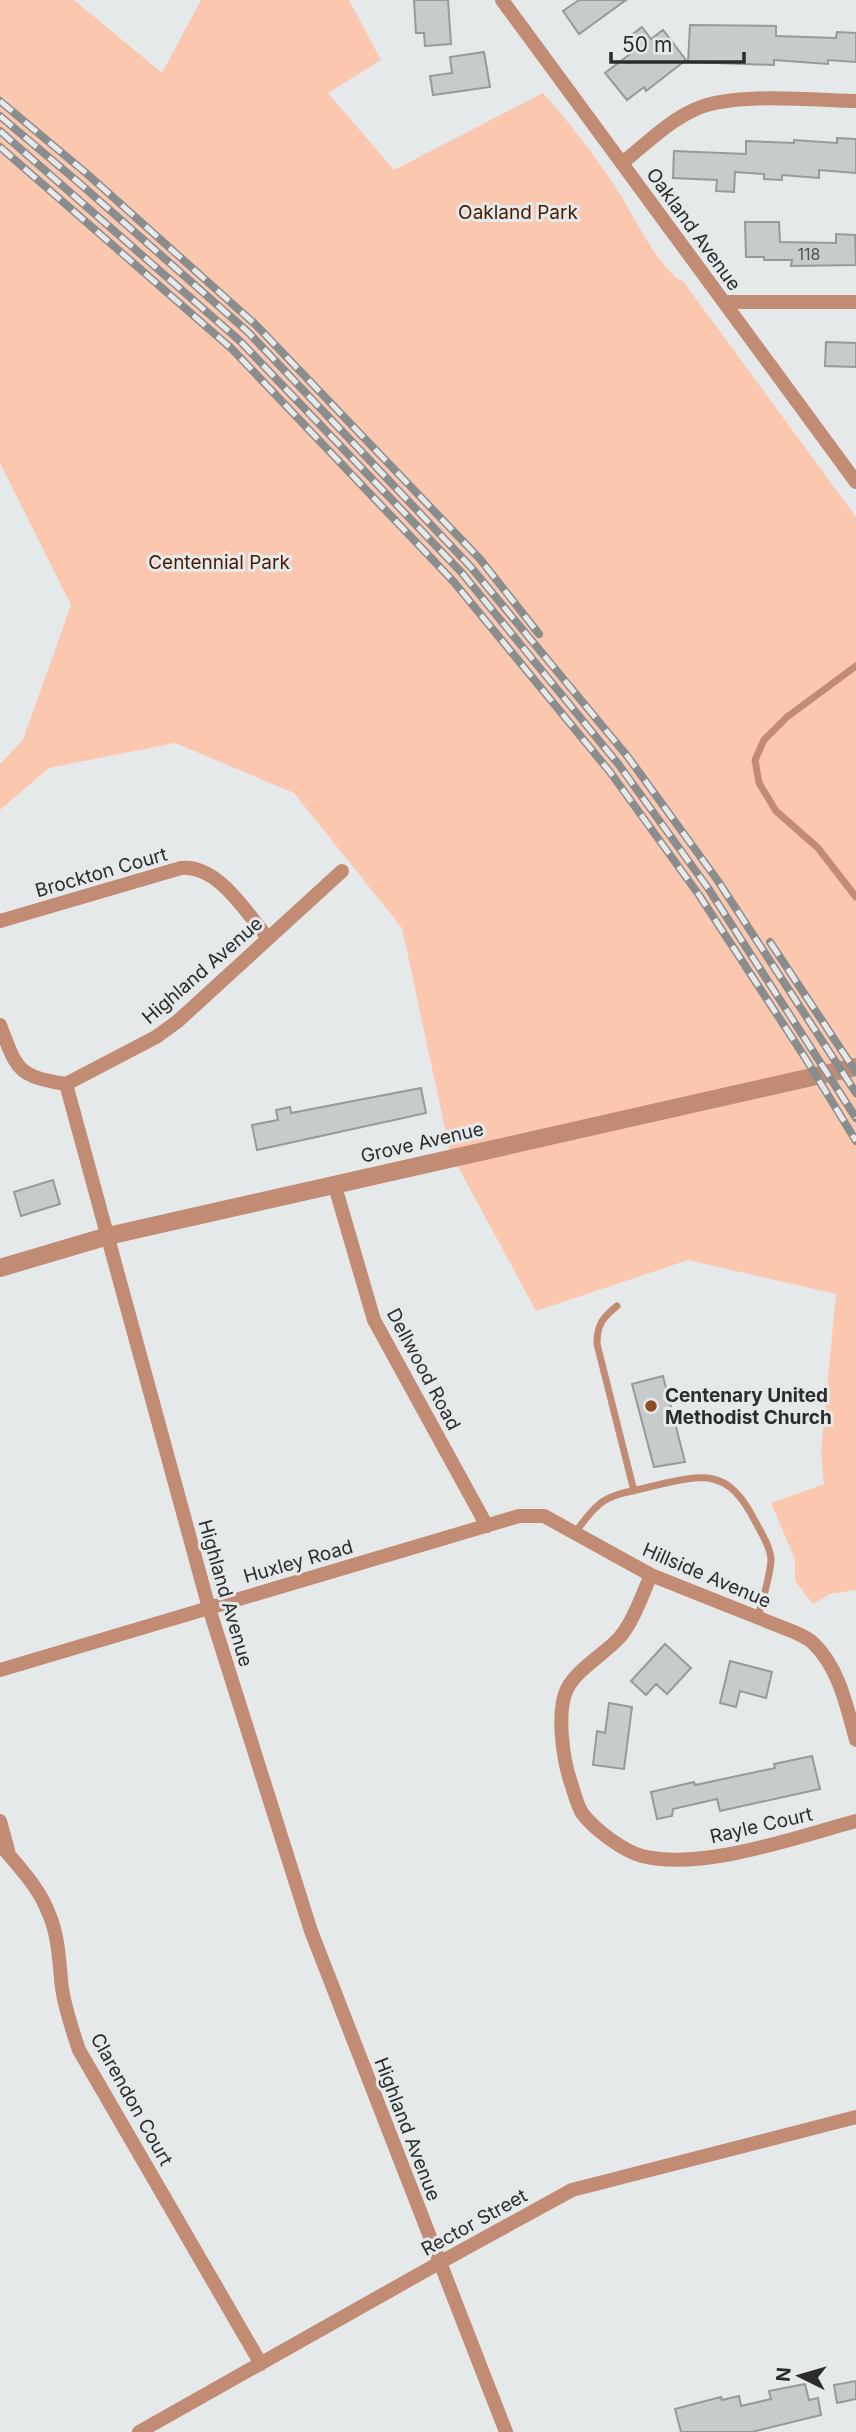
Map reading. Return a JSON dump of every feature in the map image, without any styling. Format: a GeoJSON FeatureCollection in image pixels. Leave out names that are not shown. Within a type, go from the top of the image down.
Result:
{"type":"FeatureCollection","features":[{"type":"Feature","properties":{"kind":"street","name":"Oakland Avenue"},"geometry":{"type":"LineString","coordinates":[[502,0],[856,482]]}},
{"type":"Feature","properties":{"kind":"street"},"geometry":{"type":"LineString","coordinates":[[622,163],[676,121],[696,109],[719,102],[856,101]]}},
{"type":"Feature","properties":{"kind":"street"},"geometry":{"type":"LineString","coordinates":[[724,302],[856,302]]}},
{"type":"Feature","properties":{"kind":"street","name":"Brockton Court"},"geometry":{"type":"LineString","coordinates":[[0,921],[193,867],[216,877],[268,938]]}},
{"type":"Feature","properties":{"kind":"street","name":"Highland Avenue"},"geometry":{"type":"LineString","coordinates":[[342,871],[178,1021],[156,1037],[66,1084],[209,1608],[311,1931],[506,2432]]}},
{"type":"Feature","properties":{"kind":"street"},"geometry":{"type":"LineString","coordinates":[[0,1025],[10,1054],[20,1069],[37,1079],[66,1084]]}},
{"type":"Feature","properties":{"kind":"street","name":"Grove Avenue"},"geometry":{"type":"LineString","coordinates":[[0,1268],[108,1236],[856,1067]]}},
{"type":"Feature","properties":{"kind":"street","name":"Dellwood Road"},"geometry":{"type":"LineString","coordinates":[[334,1183],[374,1320],[486,1526]]}},
{"type":"Feature","properties":{"kind":"street","name":"Hillside Avenue"},"geometry":{"type":"LineString","coordinates":[[486,1526],[519,1516],[544,1516],[651,1575],[813,1642],[830,1663],[841,1689],[856,1740]]}},
{"type":"Feature","properties":{"kind":"street","name":"Huxley Road"},"geometry":{"type":"LineString","coordinates":[[0,1670],[486,1526]]}},
{"type":"Feature","properties":{"kind":"street","name":"Rayle Court"},"geometry":{"type":"LineString","coordinates":[[651,1575],[620,1637],[595,1657],[567,1689],[562,1715],[565,1767],[581,1812],[607,1838],[641,1856],[673,1859],[718,1858],[856,1821]]}},
{"type":"Feature","properties":{"kind":"street"},"geometry":{"type":"LineString","coordinates":[[0,1822],[5,1849]]}},
{"type":"Feature","properties":{"kind":"street","name":"Clarendon Court"},"geometry":{"type":"LineString","coordinates":[[5,1849],[28,1877],[49,1913],[60,1953],[62,1990],[79,2050],[261,2364]]}},
{"type":"Feature","properties":{"kind":"street","name":"Rector Street"},"geometry":{"type":"LineString","coordinates":[[139,2432],[572,2190],[856,2117]]}},
{"type":"Feature","properties":{"kind":"lane"},"geometry":{"type":"LineString","coordinates":[[856,666],[787,717],[764,740],[755,760],[760,783],[776,811],[818,848],[856,897]]}},
{"type":"Feature","properties":{"kind":"lane"},"geometry":{"type":"LineString","coordinates":[[617,1306],[603,1317],[597,1327],[597,1344],[634,1491]]}},
{"type":"Feature","properties":{"kind":"lane"},"geometry":{"type":"LineString","coordinates":[[575,1534],[591,1509],[608,1496],[699,1478],[713,1478],[731,1486],[741,1496],[760,1529],[771,1559],[757,1618]]}},
{"type":"Feature","properties":{"kind":"green space"},"geometry":{"type":"Polygon","coordinates":[[[0,0],[74,0],[162,73],[201,0],[349,0],[381,60],[328,93],[394,170],[543,93],[601,166],[657,256],[675,277],[683,281],[856,517],[856,1590],[830,1594],[813,1604],[795,1581],[795,1559],[771,1503],[824,1484],[821,1452],[836,1294],[688,1260],[536,1311],[450,1152],[402,928],[294,793],[175,743],[49,768],[0,810],[0,764],[23,740],[71,605],[0,463],[0,0]]]}},
{"type":"Feature","properties":{"kind":"building"},"geometry":{"type":"Polygon","coordinates":[[[414,0],[448,0],[451,44],[425,46],[424,33],[416,33],[414,0]]]}},
{"type":"Feature","properties":{"kind":"building"},"geometry":{"type":"Polygon","coordinates":[[[579,0],[626,0],[579,34],[563,11],[579,0]]]}},
{"type":"Feature","properties":{"kind":"building"},"geometry":{"type":"Polygon","coordinates":[[[690,25],[776,26],[776,36],[836,38],[837,32],[856,33],[856,62],[828,60],[828,64],[774,60],[774,65],[688,62],[690,25]]]}},
{"type":"Feature","properties":{"kind":"building"},"geometry":{"type":"Polygon","coordinates":[[[642,27],[651,39],[663,30],[686,60],[646,91],[644,87],[627,100],[605,73],[638,48],[629,37],[642,27]]]}},
{"type":"Feature","properties":{"kind":"building"},"geometry":{"type":"Polygon","coordinates":[[[484,52],[490,87],[433,95],[430,76],[452,73],[450,57],[484,52]]]}},
{"type":"Feature","properties":{"kind":"building"},"geometry":{"type":"Polygon","coordinates":[[[837,138],[856,139],[856,173],[819,170],[819,178],[782,175],[782,180],[764,179],[764,174],[735,172],[734,192],[716,191],[717,180],[673,178],[674,151],[746,154],[746,141],[837,143],[837,138]]]}},
{"type":"Feature","properties":{"kind":"building"},"geometry":{"type":"Polygon","coordinates":[[[745,222],[779,222],[780,242],[836,243],[836,234],[855,235],[856,265],[791,266],[792,260],[746,257],[745,222]]]}},
{"type":"Feature","properties":{"kind":"building"},"geometry":{"type":"Polygon","coordinates":[[[826,342],[856,343],[856,367],[825,366],[826,342]]]}},
{"type":"Feature","properties":{"kind":"building"},"geometry":{"type":"Polygon","coordinates":[[[421,1088],[426,1113],[257,1150],[252,1125],[278,1120],[276,1110],[290,1107],[291,1113],[421,1088]]]}},
{"type":"Feature","properties":{"kind":"building"},"geometry":{"type":"Polygon","coordinates":[[[53,1180],[60,1204],[21,1216],[14,1192],[53,1180]]]}},
{"type":"Feature","properties":{"kind":"building"},"geometry":{"type":"Polygon","coordinates":[[[663,1376],[685,1462],[654,1467],[632,1384],[663,1376]]]}},
{"type":"Feature","properties":{"kind":"building"},"geometry":{"type":"Polygon","coordinates":[[[665,1644],[691,1668],[667,1694],[656,1684],[646,1695],[631,1681],[665,1644]]]}},
{"type":"Feature","properties":{"kind":"building"},"geometry":{"type":"Polygon","coordinates":[[[730,1661],[772,1672],[766,1698],[740,1691],[736,1707],[720,1703],[730,1661]]]}},
{"type":"Feature","properties":{"kind":"building"},"geometry":{"type":"Polygon","coordinates":[[[609,1703],[632,1707],[624,1769],[593,1765],[597,1731],[605,1733],[609,1703]]]}},
{"type":"Feature","properties":{"kind":"building"},"geometry":{"type":"Polygon","coordinates":[[[812,1756],[820,1789],[720,1811],[717,1799],[673,1809],[672,1816],[657,1819],[651,1792],[775,1768],[774,1764],[812,1756]]]}},
{"type":"Feature","properties":{"kind":"building"},"geometry":{"type":"Polygon","coordinates":[[[856,2381],[856,2399],[837,2403],[834,2385],[856,2381]]]}},
{"type":"Feature","properties":{"kind":"building"},"geometry":{"type":"Polygon","coordinates":[[[805,2384],[809,2400],[818,2398],[821,2415],[752,2432],[681,2432],[675,2409],[721,2397],[722,2400],[739,2396],[741,2406],[771,2399],[769,2391],[805,2384]]]}},
{"type":"Feature","properties":{"kind":"railway"},"geometry":{"type":"LineString","coordinates":[[0,101],[86,173],[256,325],[480,559],[539,634]]}},
{"type":"Feature","properties":{"kind":"railway"},"geometry":{"type":"LineString","coordinates":[[0,116],[248,332],[470,566],[628,757],[718,881],[856,1093]]}},
{"type":"Feature","properties":{"kind":"railway"},"geometry":{"type":"LineString","coordinates":[[0,131],[240,341],[462,573],[619,765],[708,888],[856,1118]]}},
{"type":"Feature","properties":{"kind":"railway"},"geometry":{"type":"LineString","coordinates":[[0,147],[232,349],[453,581],[610,772],[699,895],[856,1141]]}},
{"type":"Feature","properties":{"kind":"railway"},"geometry":{"type":"LineString","coordinates":[[770,942],[856,1072]]}},
{"type":"Feature","properties":{"kind":"place","name":"Centenary United Methodist Church"},"geometry":{"type":"Point","coordinates":[651,1406]}},
{"type":"Feature","properties":{"kind":"park label","name":"Oakland Park"},"geometry":{"type":"Point","coordinates":[518,212]}},
{"type":"Feature","properties":{"kind":"park label","name":"Centennial Park"},"geometry":{"type":"Point","coordinates":[219,562]}}]}
